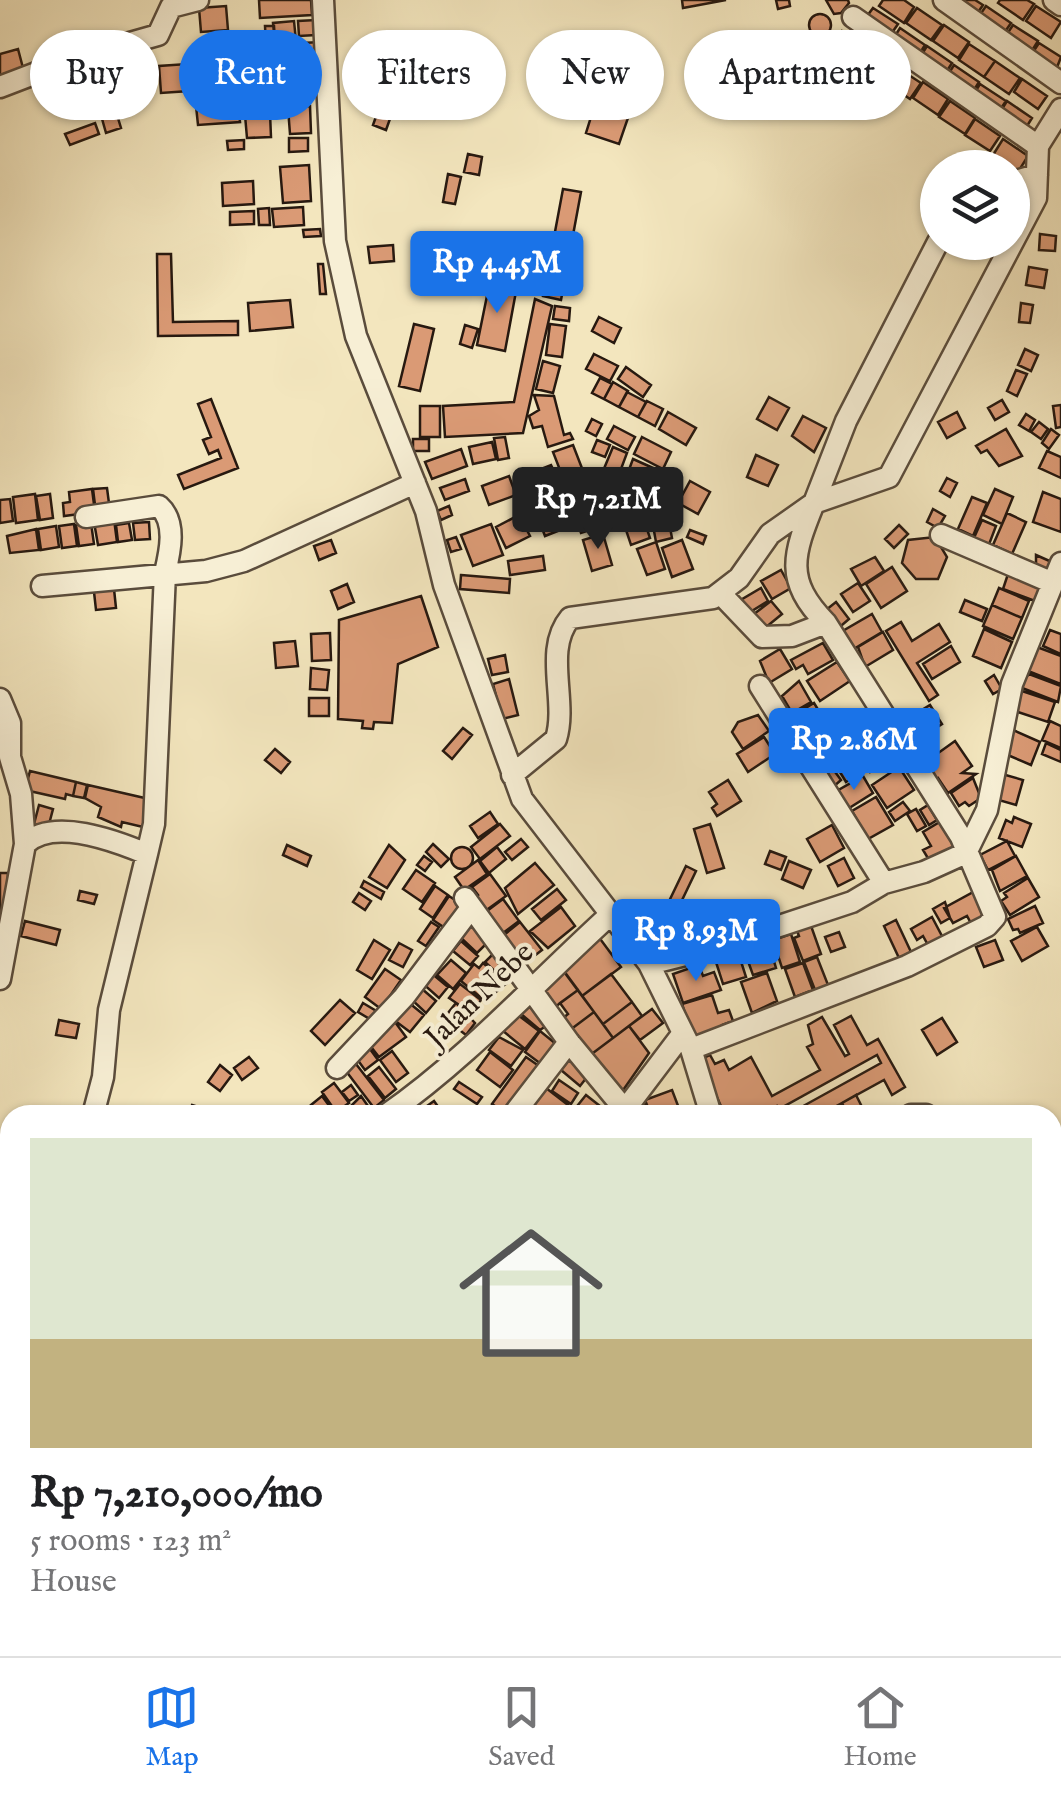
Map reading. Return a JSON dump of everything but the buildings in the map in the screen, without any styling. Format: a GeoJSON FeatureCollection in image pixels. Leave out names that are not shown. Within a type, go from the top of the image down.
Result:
{"type":"FeatureCollection","features":[{"type":"Feature","properties":{"kind":"street"},"geometry":{"type":"LineString","coordinates":[[0,87],[73,59],[158,36],[171,8],[198,0]]}},
{"type":"Feature","properties":{"kind":"street"},"geometry":{"type":"LineString","coordinates":[[324,0],[335,241],[344,299],[415,483],[444,585],[512,775],[539,827],[648,964],[687,1041],[709,1105]]}},
{"type":"Feature","properties":{"kind":"street"},"geometry":{"type":"LineString","coordinates":[[944,0],[1061,83]]}},
{"type":"Feature","properties":{"kind":"street"},"geometry":{"type":"LineString","coordinates":[[1054,0],[1061,5]]}},
{"type":"Feature","properties":{"kind":"street"},"geometry":{"type":"LineString","coordinates":[[852,17],[1038,146]]}},
{"type":"Feature","properties":{"kind":"street"},"geometry":{"type":"LineString","coordinates":[[512,775],[556,738],[558,651],[563,627],[570,618],[644,605],[698,602],[721,594],[739,578],[770,534],[814,503],[888,477],[1036,198],[1038,146],[1061,109]]}},
{"type":"Feature","properties":{"kind":"street"},"geometry":{"type":"LineString","coordinates":[[1030,176],[1037,174]]}},
{"type":"Feature","properties":{"kind":"street"},"geometry":{"type":"LineString","coordinates":[[629,1105],[687,1041],[907,966],[992,923],[995,911],[966,852],[826,624],[803,600],[797,582],[797,546],[846,420],[929,260]]}},
{"type":"Feature","properties":{"kind":"street"},"geometry":{"type":"LineString","coordinates":[[42,586],[206,571],[244,562],[364,511],[415,483]]}},
{"type":"Feature","properties":{"kind":"street"},"geometry":{"type":"LineString","coordinates":[[86,517],[164,508],[172,542],[165,573],[158,778],[147,854],[109,1010],[103,1077],[96,1105]]}},
{"type":"Feature","properties":{"kind":"street"},"geometry":{"type":"LineString","coordinates":[[941,535],[1054,583]]}},
{"type":"Feature","properties":{"kind":"street"},"geometry":{"type":"LineString","coordinates":[[648,964],[714,948],[852,902],[884,884],[924,872],[966,852],[987,810],[1012,684],[1061,562]]}},
{"type":"Feature","properties":{"kind":"street"},"geometry":{"type":"LineString","coordinates":[[721,594],[762,637],[792,636],[826,624]]}},
{"type":"Feature","properties":{"kind":"street"},"geometry":{"type":"LineString","coordinates":[[760,686],[884,884]]}},
{"type":"Feature","properties":{"kind":"street"},"geometry":{"type":"LineString","coordinates":[[0,700],[10,723],[5,758],[21,794],[25,844],[0,979]]}},
{"type":"Feature","properties":{"kind":"street"},"geometry":{"type":"LineString","coordinates":[[25,844],[35,835],[59,832],[147,854]]}},
{"type":"Feature","properties":{"kind":"street"},"geometry":{"type":"LineString","coordinates":[[337,1068],[404,997],[468,903],[618,1105]]}},
{"type":"Feature","properties":{"kind":"street","name":"Jalan Nebe"},"geometry":{"type":"LineString","coordinates":[[400,1105],[466,1056],[531,986],[611,914]]}},
{"type":"Feature","properties":{"kind":"street"},"geometry":{"type":"LineString","coordinates":[[521,1105],[568,1042]]}}]}
